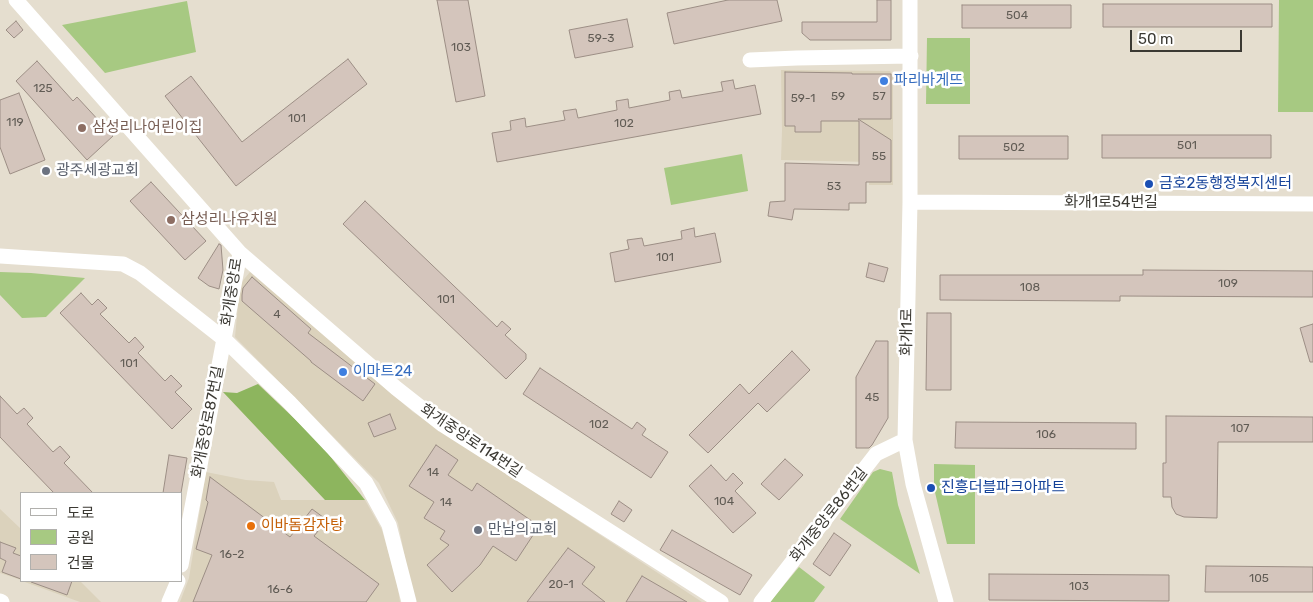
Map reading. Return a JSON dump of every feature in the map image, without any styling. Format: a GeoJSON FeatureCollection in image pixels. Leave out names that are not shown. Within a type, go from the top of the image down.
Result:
{"type":"FeatureCollection","features":[{"type":"Feature","properties":{"kind":"street","name":"화개중앙로"},"geometry":{"type":"LineString","coordinates":[[16,0],[240,253],[224,339],[290,403],[366,484],[389,525],[409,602]]}},
{"type":"Feature","properties":{"kind":"street","name":"화개1로"},"geometry":{"type":"LineString","coordinates":[[910,0],[910,202],[905,440],[913,484],[946,602]]}},
{"type":"Feature","properties":{"kind":"street"},"geometry":{"type":"LineString","coordinates":[[750,60],[911,56]]}},
{"type":"Feature","properties":{"kind":"street","name":"화개1로54번길"},"geometry":{"type":"LineString","coordinates":[[910,202],[1313,204]]}},
{"type":"Feature","properties":{"kind":"street","name":"화개중앙로114번길"},"geometry":{"type":"LineString","coordinates":[[240,253],[396,388],[443,426],[721,602]]}},
{"type":"Feature","properties":{"kind":"street"},"geometry":{"type":"LineString","coordinates":[[0,256],[123,264],[140,273],[224,339]]}},
{"type":"Feature","properties":{"kind":"street","name":"화개중앙로87번길"},"geometry":{"type":"LineString","coordinates":[[182,560],[224,339]]}},
{"type":"Feature","properties":{"kind":"street","name":"화개중앙로86번길"},"geometry":{"type":"LineString","coordinates":[[761,602],[876,454],[905,440]]}},
{"type":"Feature","properties":{"kind":"street"},"geometry":{"type":"LineString","coordinates":[[169,602],[178,582]]}},
{"type":"Feature","properties":{"kind":"shaded area"},"geometry":{"type":"Polygon","coordinates":[[[781,70],[890,71],[893,74],[893,185],[869,185],[869,162],[781,160],[781,70]]]}},
{"type":"Feature","properties":{"kind":"shaded area"},"geometry":{"type":"Polygon","coordinates":[[[250,272],[413,412],[702,602],[414,602],[398,523],[379,483],[235,337],[240,284],[250,272]]]}},
{"type":"Feature","properties":{"kind":"shaded area"},"geometry":{"type":"Polygon","coordinates":[[[206,472],[246,480],[274,482],[281,500],[365,500],[382,530],[397,583],[400,602],[180,602],[189,578],[206,472]]]}},
{"type":"Feature","properties":{"kind":"shaded area"},"geometry":{"type":"Polygon","coordinates":[[[0,509],[20,528],[20,580],[0,573],[0,509]]]}},
{"type":"Feature","properties":{"kind":"shaded area"},"geometry":{"type":"Polygon","coordinates":[[[25,582],[81,582],[101,602],[80,602],[25,582]]]}},
{"type":"Feature","properties":{"kind":"green space"},"geometry":{"type":"Polygon","coordinates":[[[1279,0],[1313,0],[1313,112],[1278,112],[1279,0]]]}},
{"type":"Feature","properties":{"kind":"green space"},"geometry":{"type":"Polygon","coordinates":[[[187,1],[196,52],[105,73],[62,25],[187,1]]]}},
{"type":"Feature","properties":{"kind":"green space"},"geometry":{"type":"Polygon","coordinates":[[[927,38],[970,38],[970,104],[926,104],[927,38]]]}},
{"type":"Feature","properties":{"kind":"green space"},"geometry":{"type":"Polygon","coordinates":[[[742,154],[748,191],[671,205],[664,168],[742,154]]]}},
{"type":"Feature","properties":{"kind":"green space"},"geometry":{"type":"Polygon","coordinates":[[[0,272],[85,278],[46,317],[22,318],[0,295],[0,272]]]}},
{"type":"Feature","properties":{"kind":"green space"},"geometry":{"type":"Polygon","coordinates":[[[258,384],[318,441],[365,500],[325,500],[223,392],[237,393],[258,384]]]}},
{"type":"Feature","properties":{"kind":"green space"},"geometry":{"type":"Polygon","coordinates":[[[934,464],[975,465],[975,544],[947,544],[934,488],[934,464]]]}},
{"type":"Feature","properties":{"kind":"green space"},"geometry":{"type":"Polygon","coordinates":[[[880,469],[892,472],[898,505],[920,574],[840,519],[873,472],[880,469]]]}},
{"type":"Feature","properties":{"kind":"green space"},"geometry":{"type":"Polygon","coordinates":[[[799,567],[825,587],[814,602],[770,602],[799,567]]]}},
{"type":"Feature","properties":{"kind":"building"},"geometry":{"type":"Polygon","coordinates":[[[437,0],[468,0],[485,96],[456,102],[437,0]]]}},
{"type":"Feature","properties":{"kind":"building"},"geometry":{"type":"Polygon","coordinates":[[[728,0],[777,0],[782,21],[674,44],[667,13],[728,0]]]}},
{"type":"Feature","properties":{"kind":"building"},"geometry":{"type":"Polygon","coordinates":[[[877,0],[891,0],[891,40],[810,40],[802,33],[802,22],[877,22],[877,0]]]}},
{"type":"Feature","properties":{"kind":"building"},"geometry":{"type":"Polygon","coordinates":[[[1103,4],[1272,4],[1272,27],[1103,27],[1103,4]]]}},
{"type":"Feature","properties":{"kind":"building"},"geometry":{"type":"Polygon","coordinates":[[[962,5],[1071,5],[1071,28],[962,28],[962,5]]]}},
{"type":"Feature","properties":{"kind":"building"},"geometry":{"type":"Polygon","coordinates":[[[627,19],[633,47],[575,58],[569,30],[627,19]]]}},
{"type":"Feature","properties":{"kind":"building"},"geometry":{"type":"Polygon","coordinates":[[[16,21],[23,30],[14,38],[6,30],[16,21]]]}},
{"type":"Feature","properties":{"kind":"building"},"geometry":{"type":"Polygon","coordinates":[[[348,59],[367,84],[236,186],[165,96],[191,76],[242,142],[348,59]]]}},
{"type":"Feature","properties":{"kind":"building"},"geometry":{"type":"Polygon","coordinates":[[[37,61],[73,101],[77,97],[113,136],[87,160],[16,81],[37,61]]]}},
{"type":"Feature","properties":{"kind":"building"},"geometry":{"type":"Polygon","coordinates":[[[785,72],[891,74],[891,119],[858,119],[891,140],[891,182],[866,182],[866,203],[849,203],[849,210],[794,209],[792,220],[768,216],[770,202],[785,201],[785,163],[859,165],[859,121],[821,121],[821,132],[795,132],[795,126],[785,126],[785,72]]]}},
{"type":"Feature","properties":{"kind":"building"},"geometry":{"type":"Polygon","coordinates":[[[733,80],[735,89],[755,85],[761,114],[497,162],[492,133],[511,130],[510,121],[525,118],[526,127],[565,120],[563,111],[576,109],[578,118],[617,110],[616,101],[628,99],[629,108],[670,100],[669,92],[680,90],[682,98],[723,91],[721,82],[733,80]]]}},
{"type":"Feature","properties":{"kind":"building"},"geometry":{"type":"Polygon","coordinates":[[[19,93],[45,160],[10,174],[0,147],[0,100],[19,93]]]}},
{"type":"Feature","properties":{"kind":"building"},"geometry":{"type":"Polygon","coordinates":[[[1102,135],[1271,135],[1271,158],[1102,158],[1102,135]]]}},
{"type":"Feature","properties":{"kind":"building"},"geometry":{"type":"Polygon","coordinates":[[[959,136],[1068,136],[1068,159],[959,159],[959,136]]]}},
{"type":"Feature","properties":{"kind":"building"},"geometry":{"type":"Polygon","coordinates":[[[151,182],[206,241],[185,260],[130,201],[151,182]]]}},
{"type":"Feature","properties":{"kind":"building"},"geometry":{"type":"Polygon","coordinates":[[[365,201],[497,327],[502,321],[511,329],[505,335],[526,354],[526,359],[506,379],[343,224],[365,201]]]}},
{"type":"Feature","properties":{"kind":"building"},"geometry":{"type":"Polygon","coordinates":[[[694,228],[695,237],[715,233],[721,262],[615,282],[610,253],[629,249],[627,240],[642,238],[644,246],[682,239],[681,231],[694,228]]]}},
{"type":"Feature","properties":{"kind":"building"},"geometry":{"type":"Polygon","coordinates":[[[219,244],[221,245],[223,270],[219,289],[209,286],[198,278],[219,244]]]}},
{"type":"Feature","properties":{"kind":"building"},"geometry":{"type":"Polygon","coordinates":[[[869,263],[888,268],[884,282],[866,277],[869,263]]]}},
{"type":"Feature","properties":{"kind":"building"},"geometry":{"type":"Polygon","coordinates":[[[1143,270],[1313,271],[1313,297],[1120,296],[1120,301],[940,300],[940,275],[1143,275],[1143,270]]]}},
{"type":"Feature","properties":{"kind":"building"},"geometry":{"type":"Polygon","coordinates":[[[252,277],[311,329],[308,333],[375,384],[363,401],[311,362],[242,301],[243,288],[252,277]]]}},
{"type":"Feature","properties":{"kind":"building"},"geometry":{"type":"Polygon","coordinates":[[[81,293],[92,305],[98,299],[107,308],[100,314],[129,343],[135,337],[144,347],[138,353],[165,381],[171,375],[182,386],[175,392],[192,409],[172,429],[60,313],[81,293]]]}},
{"type":"Feature","properties":{"kind":"building"},"geometry":{"type":"Polygon","coordinates":[[[927,313],[951,313],[951,390],[926,390],[927,313]]]}},
{"type":"Feature","properties":{"kind":"building"},"geometry":{"type":"Polygon","coordinates":[[[1313,324],[1313,362],[1310,362],[1300,328],[1313,324]]]}},
{"type":"Feature","properties":{"kind":"building"},"geometry":{"type":"Polygon","coordinates":[[[876,341],[888,341],[888,418],[869,448],[856,448],[856,377],[876,341]]]}},
{"type":"Feature","properties":{"kind":"building"},"geometry":{"type":"Polygon","coordinates":[[[792,351],[810,370],[767,412],[758,403],[708,453],[689,435],[740,384],[749,394],[792,351]]]}},
{"type":"Feature","properties":{"kind":"building"},"geometry":{"type":"Polygon","coordinates":[[[540,368],[632,429],[637,422],[646,429],[642,435],[668,452],[651,478],[523,394],[540,368]]]}},
{"type":"Feature","properties":{"kind":"building"},"geometry":{"type":"Polygon","coordinates":[[[0,396],[17,414],[24,408],[33,418],[27,424],[53,452],[60,446],[70,457],[64,463],[92,492],[53,492],[0,437],[0,396]]]}},
{"type":"Feature","properties":{"kind":"building"},"geometry":{"type":"Polygon","coordinates":[[[390,414],[396,429],[374,437],[368,423],[390,414]]]}},
{"type":"Feature","properties":{"kind":"building"},"geometry":{"type":"Polygon","coordinates":[[[1166,416],[1313,417],[1313,442],[1218,442],[1217,518],[1184,517],[1176,514],[1172,507],[1171,497],[1163,497],[1163,463],[1166,463],[1166,416]]]}},
{"type":"Feature","properties":{"kind":"building"},"geometry":{"type":"Polygon","coordinates":[[[956,422],[1136,423],[1136,449],[955,448],[956,422]]]}},
{"type":"Feature","properties":{"kind":"building"},"geometry":{"type":"Polygon","coordinates":[[[436,445],[458,460],[448,475],[472,491],[477,483],[539,526],[516,561],[493,546],[480,565],[452,592],[427,565],[449,545],[440,539],[445,531],[424,518],[434,502],[409,486],[436,445]]]}},
{"type":"Feature","properties":{"kind":"building"},"geometry":{"type":"Polygon","coordinates":[[[169,455],[187,458],[181,492],[163,492],[169,455]]]}},
{"type":"Feature","properties":{"kind":"building"},"geometry":{"type":"Polygon","coordinates":[[[785,459],[803,475],[779,500],[761,484],[785,459]]]}},
{"type":"Feature","properties":{"kind":"building"},"geometry":{"type":"Polygon","coordinates":[[[711,465],[726,481],[733,473],[743,483],[735,491],[756,513],[733,533],[689,486],[711,465]]]}},
{"type":"Feature","properties":{"kind":"building"},"geometry":{"type":"Polygon","coordinates":[[[210,477],[290,537],[312,509],[327,520],[314,536],[379,584],[366,602],[193,602],[212,555],[196,549],[208,502],[206,500],[210,477]]]}},
{"type":"Feature","properties":{"kind":"building"},"geometry":{"type":"Polygon","coordinates":[[[619,501],[632,510],[624,522],[611,514],[619,501]]]}},
{"type":"Feature","properties":{"kind":"building"},"geometry":{"type":"Polygon","coordinates":[[[672,530],[752,575],[740,595],[660,550],[672,530]]]}},
{"type":"Feature","properties":{"kind":"building"},"geometry":{"type":"Polygon","coordinates":[[[834,533],[851,545],[830,576],[813,564],[834,533]]]}},
{"type":"Feature","properties":{"kind":"building"},"geometry":{"type":"Polygon","coordinates":[[[0,542],[16,548],[13,553],[20,556],[20,579],[2,572],[6,561],[0,558],[0,542]]]}},
{"type":"Feature","properties":{"kind":"building"},"geometry":{"type":"Polygon","coordinates":[[[568,548],[595,567],[582,584],[605,602],[527,602],[568,548]]]}},
{"type":"Feature","properties":{"kind":"building"},"geometry":{"type":"Polygon","coordinates":[[[1206,566],[1313,567],[1313,592],[1205,592],[1206,566]]]}},
{"type":"Feature","properties":{"kind":"building"},"geometry":{"type":"Polygon","coordinates":[[[989,574],[1169,575],[1169,601],[989,600],[989,574]]]}},
{"type":"Feature","properties":{"kind":"building"},"geometry":{"type":"Polygon","coordinates":[[[642,576],[687,602],[626,602],[642,576]]]}},
{"type":"Feature","properties":{"kind":"building"},"geometry":{"type":"Polygon","coordinates":[[[31,582],[72,582],[67,595],[31,582]]]}},
{"type":"Feature","properties":{"kind":"place","name":"파리바게뜨"},"geometry":{"type":"Point","coordinates":[884,81]}},
{"type":"Feature","properties":{"kind":"place","name":"삼성리나어린이집"},"geometry":{"type":"Point","coordinates":[82,128]}},
{"type":"Feature","properties":{"kind":"place","name":"광주세광교회"},"geometry":{"type":"Point","coordinates":[46,171]}},
{"type":"Feature","properties":{"kind":"place","name":"금호2동행정복지센터"},"geometry":{"type":"Point","coordinates":[1149,184]}},
{"type":"Feature","properties":{"kind":"place","name":"삼성리나유치원"},"geometry":{"type":"Point","coordinates":[171,220]}},
{"type":"Feature","properties":{"kind":"place","name":"이마트24"},"geometry":{"type":"Point","coordinates":[343,372]}},
{"type":"Feature","properties":{"kind":"place","name":"진흥더블파크아파트"},"geometry":{"type":"Point","coordinates":[931,488]}},
{"type":"Feature","properties":{"kind":"place","name":"이바돔감자탕"},"geometry":{"type":"Point","coordinates":[251,526]}},
{"type":"Feature","properties":{"kind":"place","name":"만남의교회"},"geometry":{"type":"Point","coordinates":[478,530]}}]}
